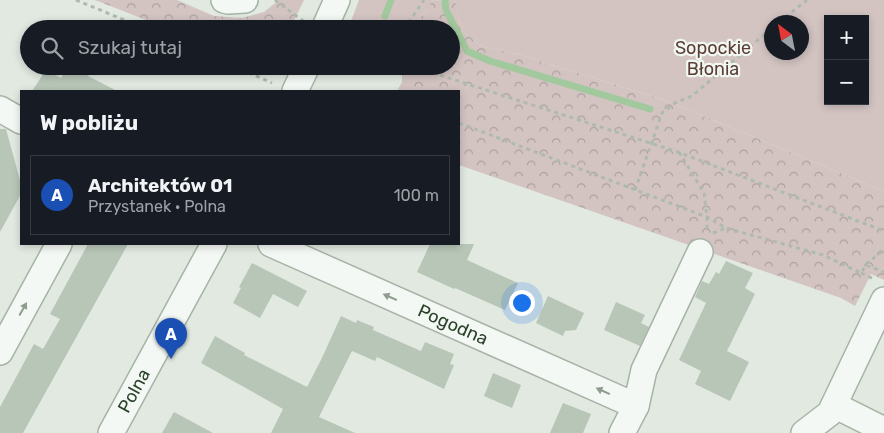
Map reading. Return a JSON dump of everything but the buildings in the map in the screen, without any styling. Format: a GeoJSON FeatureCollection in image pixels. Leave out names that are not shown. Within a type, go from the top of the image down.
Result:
{"type":"FeatureCollection","features":[{"type":"Feature","properties":{"kind":"street"},"geometry":{"type":"LineString","coordinates":[[224,0],[245,0]]}},
{"type":"Feature","properties":{"kind":"street"},"geometry":{"type":"LineString","coordinates":[[320,20],[336,0]]}},
{"type":"Feature","properties":{"kind":"street"},"geometry":{"type":"LineString","coordinates":[[284,87],[297,75]]}},
{"type":"Feature","properties":{"kind":"street"},"geometry":{"type":"LineString","coordinates":[[0,109],[20,120]]}},
{"type":"Feature","properties":{"kind":"street"},"geometry":{"type":"LineString","coordinates":[[0,352],[58,245]]}},
{"type":"Feature","properties":{"kind":"street","name":"Polna"},"geometry":{"type":"LineString","coordinates":[[111,433],[213,245]]}},
{"type":"Feature","properties":{"kind":"street","name":"Pogodna"},"geometry":{"type":"LineString","coordinates":[[273,245],[636,406]]}},
{"type":"Feature","properties":{"kind":"street"},"geometry":{"type":"LineString","coordinates":[[622,433],[636,406],[644,370],[703,245]]}},
{"type":"Feature","properties":{"kind":"street"},"geometry":{"type":"LineString","coordinates":[[804,433],[826,417],[834,405],[884,300]]}},
{"type":"Feature","properties":{"kind":"street"},"geometry":{"type":"LineString","coordinates":[[834,405],[884,430]]}},
{"type":"Feature","properties":{"kind":"path"},"geometry":{"type":"LineString","coordinates":[[76,0],[124,20]]}},
{"type":"Feature","properties":{"kind":"path"},"geometry":{"type":"LineString","coordinates":[[275,0],[306,20]]}},
{"type":"Feature","properties":{"kind":"path"},"geometry":{"type":"LineString","coordinates":[[410,20],[424,0]]}},
{"type":"Feature","properties":{"kind":"path"},"geometry":{"type":"LineString","coordinates":[[788,15],[807,0]]}},
{"type":"Feature","properties":{"kind":"path"},"geometry":{"type":"LineString","coordinates":[[635,190],[662,113],[675,103],[692,96],[764,35]]}},
{"type":"Feature","properties":{"kind":"path"},"geometry":{"type":"LineString","coordinates":[[255,75],[284,87]]}},
{"type":"Feature","properties":{"kind":"path"},"geometry":{"type":"LineString","coordinates":[[439,75],[678,152],[884,231]]}},
{"type":"Feature","properties":{"kind":"path"},"geometry":{"type":"LineString","coordinates":[[460,123],[708,217],[726,228],[823,256],[870,277]]}},
{"type":"Feature","properties":{"kind":"path"},"geometry":{"type":"LineString","coordinates":[[678,152],[704,193],[708,217],[703,245]]}},
{"type":"Feature","properties":{"kind":"path"},"geometry":{"type":"LineString","coordinates":[[861,273],[866,265],[884,250]]}},
{"type":"Feature","properties":{"kind":"path"},"geometry":{"type":"LineString","coordinates":[[866,265],[884,272]]}},
{"type":"Feature","properties":{"kind":"green space"},"geometry":{"type":"Polygon","coordinates":[[[95,0],[177,0],[214,16],[242,18],[264,12],[279,0],[304,0],[294,20],[146,20],[95,0]]]}},
{"type":"Feature","properties":{"kind":"green space"},"geometry":{"type":"Polygon","coordinates":[[[359,0],[433,0],[419,20],[351,20],[359,0]]]}},
{"type":"Feature","properties":{"kind":"green space"},"geometry":{"type":"Polygon","coordinates":[[[433,0],[455,1],[460,20],[419,20],[433,0]]]}},
{"type":"Feature","properties":{"kind":"green space","name":"Sopockie Błonia"},"geometry":{"type":"Polygon","coordinates":[[[444,0],[884,0],[884,191],[664,100],[517,54],[481,46],[462,30],[455,2],[444,0]]]}},
{"type":"Feature","properties":{"kind":"green space"},"geometry":{"type":"Polygon","coordinates":[[[460,22],[462,30],[481,46],[517,54],[664,100],[884,191],[884,280],[871,274],[855,306],[841,298],[460,165],[460,90],[398,90],[402,82],[402,75],[460,75],[460,22]]]}},
{"type":"Feature","properties":{"kind":"waterway"},"geometry":{"type":"LineString","coordinates":[[385,16],[391,0]]}},
{"type":"Feature","properties":{"kind":"waterway"},"geometry":{"type":"LineString","coordinates":[[445,0],[446,10],[451,20]]}},
{"type":"Feature","properties":{"kind":"waterway"},"geometry":{"type":"LineString","coordinates":[[460,37],[467,51],[490,61],[650,109]]}},
{"type":"Feature","properties":{"kind":"place","name":"Architektów 01"},"geometry":{"type":"Point","coordinates":[171,359]}}]}
